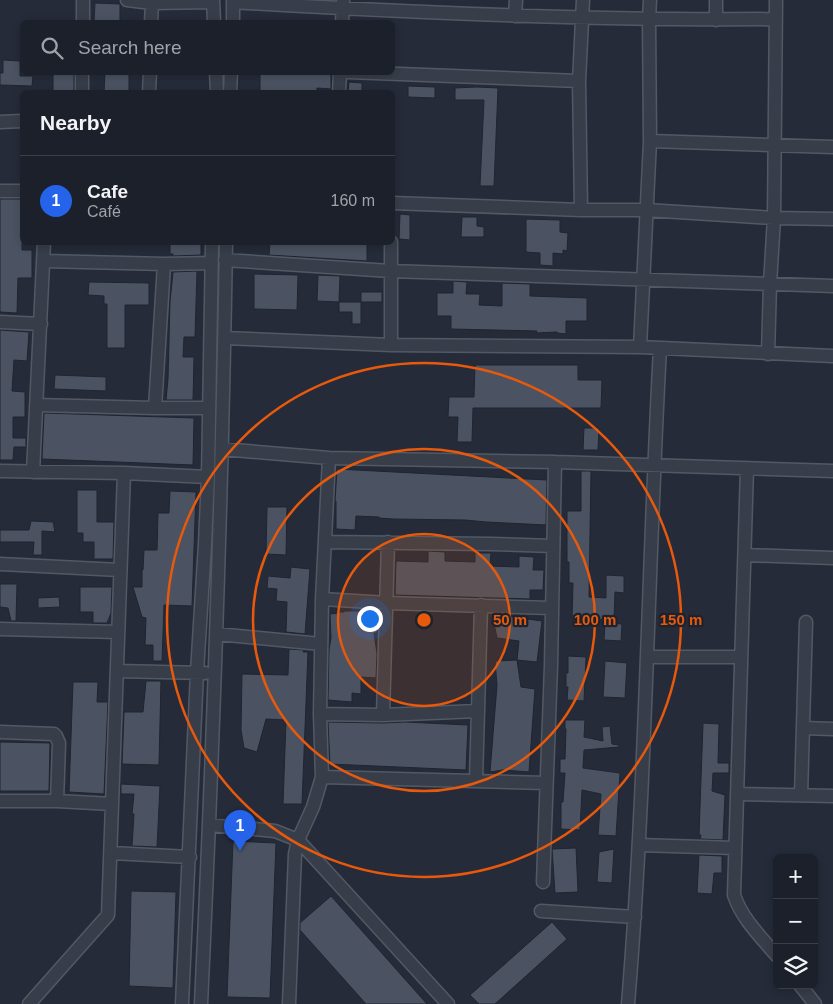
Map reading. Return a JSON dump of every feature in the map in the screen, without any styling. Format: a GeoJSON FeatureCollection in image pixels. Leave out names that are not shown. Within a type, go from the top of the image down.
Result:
{"type":"FeatureCollection","features":[{"type":"Feature","properties":{"kind":"street"},"geometry":{"type":"LineString","coordinates":[[83,0],[83,20]]}},
{"type":"Feature","properties":{"kind":"street"},"geometry":{"type":"LineString","coordinates":[[127,0],[152,3],[213,1],[214,20]]}},
{"type":"Feature","properties":{"kind":"street"},"geometry":{"type":"LineString","coordinates":[[515,16],[516,0]]}},
{"type":"Feature","properties":{"kind":"street"},"geometry":{"type":"LineString","coordinates":[[581,210],[579,81],[583,0]]}},
{"type":"Feature","properties":{"kind":"street"},"geometry":{"type":"LineString","coordinates":[[640,348],[650,141],[650,0]]}},
{"type":"Feature","properties":{"kind":"street"},"geometry":{"type":"LineString","coordinates":[[716,0],[716,20]]}},
{"type":"Feature","properties":{"kind":"street"},"geometry":{"type":"LineString","coordinates":[[768,354],[776,145],[776,0]]}},
{"type":"Feature","properties":{"kind":"street"},"geometry":{"type":"LineString","coordinates":[[233,20],[233,1],[342,4],[515,16],[649,20],[776,19]]}},
{"type":"Feature","properties":{"kind":"street"},"geometry":{"type":"LineString","coordinates":[[151,20],[152,3]]}},
{"type":"Feature","properties":{"kind":"street"},"geometry":{"type":"LineString","coordinates":[[342,4],[342,20]]}},
{"type":"Feature","properties":{"kind":"street"},"geometry":{"type":"LineString","coordinates":[[395,74],[579,81]]}},
{"type":"Feature","properties":{"kind":"street"},"geometry":{"type":"LineString","coordinates":[[82,75],[82,90]]}},
{"type":"Feature","properties":{"kind":"street"},"geometry":{"type":"LineString","coordinates":[[149,90],[150,75]]}},
{"type":"Feature","properties":{"kind":"street"},"geometry":{"type":"LineString","coordinates":[[216,75],[217,90]]}},
{"type":"Feature","properties":{"kind":"street"},"geometry":{"type":"LineString","coordinates":[[230,90],[231,75]]}},
{"type":"Feature","properties":{"kind":"street"},"geometry":{"type":"LineString","coordinates":[[339,90],[340,75]]}},
{"type":"Feature","properties":{"kind":"street"},"geometry":{"type":"LineString","coordinates":[[0,122],[20,121]]}},
{"type":"Feature","properties":{"kind":"street"},"geometry":{"type":"LineString","coordinates":[[650,141],[833,147]]}},
{"type":"Feature","properties":{"kind":"street"},"geometry":{"type":"LineString","coordinates":[[0,191],[20,191]]}},
{"type":"Feature","properties":{"kind":"street"},"geometry":{"type":"LineString","coordinates":[[395,203],[581,210],[646,210],[774,218],[833,219]]}},
{"type":"Feature","properties":{"kind":"street"},"geometry":{"type":"LineString","coordinates":[[33,472],[44,245]]}},
{"type":"Feature","properties":{"kind":"street"},"geometry":{"type":"LineString","coordinates":[[212,245],[206,544],[197,672],[183,1001],[201,1001],[216,673],[226,245]]}},
{"type":"Feature","properties":{"kind":"street"},"geometry":{"type":"LineString","coordinates":[[391,245],[391,345]]}},
{"type":"Feature","properties":{"kind":"street"},"geometry":{"type":"LineString","coordinates":[[44,260],[164,264],[212,263]]}},
{"type":"Feature","properties":{"kind":"street"},"geometry":{"type":"LineString","coordinates":[[226,260],[390,271],[833,286]]}},
{"type":"Feature","properties":{"kind":"street"},"geometry":{"type":"LineString","coordinates":[[155,408],[164,264]]}},
{"type":"Feature","properties":{"kind":"street"},"geometry":{"type":"LineString","coordinates":[[0,322],[41,324]]}},
{"type":"Feature","properties":{"kind":"street"},"geometry":{"type":"LineString","coordinates":[[224,338],[391,345],[660,348],[833,356]]}},
{"type":"Feature","properties":{"kind":"street"},"geometry":{"type":"LineString","coordinates":[[628,1004],[639,845],[660,348]]}},
{"type":"Feature","properties":{"kind":"street"},"geometry":{"type":"LineString","coordinates":[[36,405],[209,408]]}},
{"type":"Feature","properties":{"kind":"street"},"geometry":{"type":"LineString","coordinates":[[222,448],[329,458],[555,462],[833,471]]}},
{"type":"Feature","properties":{"kind":"street"},"geometry":{"type":"LineString","coordinates":[[289,1004],[295,854],[298,840],[314,807],[322,777],[320,714],[321,644],[329,458]]}},
{"type":"Feature","properties":{"kind":"street"},"geometry":{"type":"LineString","coordinates":[[543,882],[551,666],[555,462]]}},
{"type":"Feature","properties":{"kind":"street"},"geometry":{"type":"LineString","coordinates":[[747,468],[734,895],[745,917],[773,951]]}},
{"type":"Feature","properties":{"kind":"street"},"geometry":{"type":"LineString","coordinates":[[0,471],[124,473],[208,478]]}},
{"type":"Feature","properties":{"kind":"street"},"geometry":{"type":"LineString","coordinates":[[29,1004],[108,915],[124,473]]}},
{"type":"Feature","properties":{"kind":"street"},"geometry":{"type":"LineString","coordinates":[[325,542],[553,546]]}},
{"type":"Feature","properties":{"kind":"street"},"geometry":{"type":"LineString","coordinates":[[383,715],[388,542]]}},
{"type":"Feature","properties":{"kind":"street"},"geometry":{"type":"LineString","coordinates":[[744,555],[833,558]]}},
{"type":"Feature","properties":{"kind":"street"},"geometry":{"type":"LineString","coordinates":[[0,564],[120,570]]}},
{"type":"Feature","properties":{"kind":"street"},"geometry":{"type":"LineString","coordinates":[[322,599],[552,608]]}},
{"type":"Feature","properties":{"kind":"street"},"geometry":{"type":"LineString","coordinates":[[476,780],[481,605]]}},
{"type":"Feature","properties":{"kind":"street"},"geometry":{"type":"LineString","coordinates":[[801,795],[806,622]]}},
{"type":"Feature","properties":{"kind":"street"},"geometry":{"type":"LineString","coordinates":[[0,629],[118,632]]}},
{"type":"Feature","properties":{"kind":"street"},"geometry":{"type":"LineString","coordinates":[[216,634],[321,644]]}},
{"type":"Feature","properties":{"kind":"street"},"geometry":{"type":"LineString","coordinates":[[647,657],[741,656]]}},
{"type":"Feature","properties":{"kind":"street"},"geometry":{"type":"LineString","coordinates":[[117,671],[216,673]]}},
{"type":"Feature","properties":{"kind":"street"},"geometry":{"type":"LineString","coordinates":[[320,714],[383,715],[478,711]]}},
{"type":"Feature","properties":{"kind":"street"},"geometry":{"type":"LineString","coordinates":[[803,728],[833,729]]}},
{"type":"Feature","properties":{"kind":"street"},"geometry":{"type":"LineString","coordinates":[[0,732],[54,734],[56,736],[59,743],[57,801]]}},
{"type":"Feature","properties":{"kind":"street"},"geometry":{"type":"LineString","coordinates":[[322,777],[546,783]]}},
{"type":"Feature","properties":{"kind":"street"},"geometry":{"type":"LineString","coordinates":[[736,794],[833,796]]}},
{"type":"Feature","properties":{"kind":"street"},"geometry":{"type":"LineString","coordinates":[[0,801],[57,801],[112,804]]}},
{"type":"Feature","properties":{"kind":"street"},"geometry":{"type":"LineString","coordinates":[[210,825],[275,831],[298,840],[448,1004]]}},
{"type":"Feature","properties":{"kind":"street"},"geometry":{"type":"LineString","coordinates":[[639,845],[736,848]]}},
{"type":"Feature","properties":{"kind":"street"},"geometry":{"type":"LineString","coordinates":[[111,853],[190,857]]}},
{"type":"Feature","properties":{"kind":"street"},"geometry":{"type":"LineString","coordinates":[[541,911],[635,917]]}},
{"type":"Feature","properties":{"kind":"street"},"geometry":{"type":"LineString","coordinates":[[803,989],[815,1004]]}},
{"type":"Feature","properties":{"kind":"building"},"geometry":{"type":"Polygon","coordinates":[[[95,3],[120,4],[120,20],[94,20],[95,3]]]}},
{"type":"Feature","properties":{"kind":"building"},"geometry":{"type":"Polygon","coordinates":[[[3,60],[20,61],[20,76],[33,76],[32,86],[0,85],[0,73],[3,73],[3,60]]]}},
{"type":"Feature","properties":{"kind":"building"},"geometry":{"type":"Polygon","coordinates":[[[53,75],[74,75],[74,90],[53,90],[53,75]]]}},
{"type":"Feature","properties":{"kind":"building"},"geometry":{"type":"Polygon","coordinates":[[[105,75],[129,75],[129,90],[104,90],[105,75]]]}},
{"type":"Feature","properties":{"kind":"building"},"geometry":{"type":"Polygon","coordinates":[[[260,75],[331,75],[331,89],[260,90],[260,75]]]}},
{"type":"Feature","properties":{"kind":"building"},"geometry":{"type":"Polygon","coordinates":[[[349,82],[362,83],[362,90],[348,90],[349,82]]]}},
{"type":"Feature","properties":{"kind":"building"},"geometry":{"type":"Polygon","coordinates":[[[408,86],[435,87],[435,98],[408,97],[408,86]]]}},
{"type":"Feature","properties":{"kind":"building"},"geometry":{"type":"Polygon","coordinates":[[[455,88],[498,88],[494,186],[480,186],[484,100],[455,100],[455,88]]]}},
{"type":"Feature","properties":{"kind":"building"},"geometry":{"type":"Polygon","coordinates":[[[0,199],[20,199],[20,245],[22,245],[22,250],[32,250],[32,278],[18,278],[17,313],[0,312],[0,199]]]}},
{"type":"Feature","properties":{"kind":"building"},"geometry":{"type":"Polygon","coordinates":[[[400,214],[410,215],[410,240],[399,239],[400,214]]]}},
{"type":"Feature","properties":{"kind":"building"},"geometry":{"type":"Polygon","coordinates":[[[462,217],[477,217],[477,226],[484,227],[484,237],[461,237],[462,217]]]}},
{"type":"Feature","properties":{"kind":"building"},"geometry":{"type":"Polygon","coordinates":[[[526,219],[560,220],[560,232],[568,233],[567,251],[563,250],[563,254],[553,253],[553,266],[540,265],[540,253],[526,252],[526,219]]]}},
{"type":"Feature","properties":{"kind":"building"},"geometry":{"type":"Polygon","coordinates":[[[170,245],[201,245],[201,255],[173,256],[173,254],[170,254],[170,245]]]}},
{"type":"Feature","properties":{"kind":"building"},"geometry":{"type":"Polygon","coordinates":[[[270,245],[367,245],[367,261],[269,255],[270,245]]]}},
{"type":"Feature","properties":{"kind":"building"},"geometry":{"type":"Polygon","coordinates":[[[197,271],[195,337],[184,337],[183,357],[194,357],[193,400],[166,400],[173,272],[197,271]]]}},
{"type":"Feature","properties":{"kind":"building"},"geometry":{"type":"Polygon","coordinates":[[[254,274],[298,275],[297,310],[254,309],[254,274]]]}},
{"type":"Feature","properties":{"kind":"building"},"geometry":{"type":"Polygon","coordinates":[[[318,275],[340,276],[339,302],[317,301],[318,275]]]}},
{"type":"Feature","properties":{"kind":"building"},"geometry":{"type":"Polygon","coordinates":[[[453,281],[467,282],[466,294],[480,294],[479,305],[502,306],[502,283],[530,284],[530,296],[587,298],[587,321],[566,321],[566,334],[557,332],[536,333],[537,331],[451,329],[451,316],[437,316],[437,293],[453,293],[453,281]]]}},
{"type":"Feature","properties":{"kind":"building"},"geometry":{"type":"Polygon","coordinates":[[[89,282],[149,283],[149,305],[125,305],[125,348],[107,348],[107,304],[104,304],[104,296],[88,295],[89,282]]]}},
{"type":"Feature","properties":{"kind":"building"},"geometry":{"type":"Polygon","coordinates":[[[361,292],[382,292],[382,302],[361,302],[361,292]]]}},
{"type":"Feature","properties":{"kind":"building"},"geometry":{"type":"Polygon","coordinates":[[[339,302],[361,302],[361,324],[352,324],[352,312],[339,312],[339,302]]]}},
{"type":"Feature","properties":{"kind":"building"},"geometry":{"type":"Polygon","coordinates":[[[0,330],[29,332],[27,361],[14,360],[12,391],[25,392],[25,417],[13,417],[13,438],[26,438],[26,447],[14,447],[13,460],[0,460],[0,330]]]}},
{"type":"Feature","properties":{"kind":"building"},"geometry":{"type":"Polygon","coordinates":[[[475,365],[578,365],[578,380],[602,380],[601,408],[473,408],[472,442],[457,442],[458,417],[448,417],[449,397],[474,397],[475,365]]]}},
{"type":"Feature","properties":{"kind":"building"},"geometry":{"type":"Polygon","coordinates":[[[55,375],[106,377],[106,391],[54,389],[55,375]]]}},
{"type":"Feature","properties":{"kind":"building"},"geometry":{"type":"Polygon","coordinates":[[[44,413],[194,418],[193,465],[42,459],[44,413]]]}},
{"type":"Feature","properties":{"kind":"building"},"geometry":{"type":"Polygon","coordinates":[[[584,428],[599,428],[598,450],[583,450],[584,428]]]}},
{"type":"Feature","properties":{"kind":"building"},"geometry":{"type":"Polygon","coordinates":[[[337,469],[547,480],[546,525],[356,516],[355,530],[336,529],[337,469]]]}},
{"type":"Feature","properties":{"kind":"building"},"geometry":{"type":"Polygon","coordinates":[[[581,471],[591,471],[589,597],[606,598],[606,575],[624,576],[624,593],[615,592],[614,620],[572,619],[573,583],[569,583],[569,562],[567,562],[567,511],[581,511],[581,471]]]}},
{"type":"Feature","properties":{"kind":"building"},"geometry":{"type":"Polygon","coordinates":[[[77,490],[97,490],[97,522],[114,522],[113,559],[94,559],[94,542],[83,542],[83,533],[77,533],[77,490]]]}},
{"type":"Feature","properties":{"kind":"building"},"geometry":{"type":"Polygon","coordinates":[[[170,491],[196,492],[192,606],[164,605],[162,661],[153,661],[153,645],[145,645],[146,618],[142,617],[133,587],[142,587],[144,550],[157,550],[158,513],[169,513],[170,491]]]}},
{"type":"Feature","properties":{"kind":"building"},"geometry":{"type":"Polygon","coordinates":[[[267,507],[287,507],[286,555],[266,554],[267,507]]]}},
{"type":"Feature","properties":{"kind":"building"},"geometry":{"type":"Polygon","coordinates":[[[31,521],[53,522],[55,532],[42,531],[42,555],[33,555],[34,542],[0,542],[0,530],[29,530],[31,521]]]}},
{"type":"Feature","properties":{"kind":"building"},"geometry":{"type":"Polygon","coordinates":[[[428,551],[445,552],[445,561],[475,562],[475,553],[491,553],[490,566],[519,567],[519,556],[534,557],[533,570],[544,570],[543,590],[530,590],[530,599],[395,595],[396,561],[428,562],[428,551]]]}},
{"type":"Feature","properties":{"kind":"building"},"geometry":{"type":"Polygon","coordinates":[[[291,567],[310,569],[305,634],[286,632],[287,602],[276,601],[277,589],[267,588],[268,576],[290,578],[291,567]]]}},
{"type":"Feature","properties":{"kind":"building"},"geometry":{"type":"Polygon","coordinates":[[[0,584],[17,584],[16,621],[11,621],[8,608],[0,607],[0,584]]]}},
{"type":"Feature","properties":{"kind":"building"},"geometry":{"type":"Polygon","coordinates":[[[80,587],[112,587],[111,613],[107,623],[93,623],[93,612],[80,612],[80,587]]]}},
{"type":"Feature","properties":{"kind":"building"},"geometry":{"type":"Polygon","coordinates":[[[59,597],[60,607],[38,608],[38,598],[59,597]]]}},
{"type":"Feature","properties":{"kind":"building"},"geometry":{"type":"Polygon","coordinates":[[[344,611],[378,611],[377,633],[374,633],[377,654],[376,678],[361,677],[361,694],[352,693],[352,702],[328,700],[331,638],[330,614],[344,611]]]}},
{"type":"Feature","properties":{"kind":"building"},"geometry":{"type":"Polygon","coordinates":[[[492,614],[542,621],[537,662],[517,660],[519,641],[497,638],[492,614]]]}},
{"type":"Feature","properties":{"kind":"building"},"geometry":{"type":"Polygon","coordinates":[[[605,623],[622,624],[621,641],[604,640],[605,623]]]}},
{"type":"Feature","properties":{"kind":"building"},"geometry":{"type":"Polygon","coordinates":[[[289,649],[308,652],[302,804],[283,804],[286,720],[266,719],[257,752],[244,748],[241,730],[242,674],[288,675],[289,649]]]}},
{"type":"Feature","properties":{"kind":"building"},"geometry":{"type":"Polygon","coordinates":[[[568,656],[586,657],[584,701],[567,700],[566,673],[568,673],[568,656]]]}},
{"type":"Feature","properties":{"kind":"building"},"geometry":{"type":"Polygon","coordinates":[[[517,660],[521,687],[535,689],[529,772],[503,770],[490,772],[497,685],[495,661],[517,660]]]}},
{"type":"Feature","properties":{"kind":"building"},"geometry":{"type":"Polygon","coordinates":[[[605,661],[627,663],[625,698],[603,697],[605,661]]]}},
{"type":"Feature","properties":{"kind":"building"},"geometry":{"type":"Polygon","coordinates":[[[146,681],[161,681],[159,765],[122,764],[124,712],[143,712],[146,681]]]}},
{"type":"Feature","properties":{"kind":"building"},"geometry":{"type":"Polygon","coordinates":[[[73,682],[98,682],[97,702],[108,702],[104,794],[69,792],[73,682]]]}},
{"type":"Feature","properties":{"kind":"building"},"geometry":{"type":"Polygon","coordinates":[[[565,720],[585,720],[584,737],[603,741],[602,727],[610,726],[612,744],[619,745],[619,747],[584,750],[583,768],[620,773],[616,836],[598,835],[601,794],[582,790],[580,830],[561,829],[561,802],[563,802],[565,773],[560,773],[560,759],[565,759],[565,720]]]}},
{"type":"Feature","properties":{"kind":"building"},"geometry":{"type":"Polygon","coordinates":[[[328,722],[405,722],[468,725],[466,770],[330,764],[328,722]]]}},
{"type":"Feature","properties":{"kind":"building"},"geometry":{"type":"Polygon","coordinates":[[[703,723],[719,724],[718,763],[729,763],[729,773],[713,773],[712,791],[725,795],[723,840],[700,839],[701,835],[699,835],[703,723]]]}},
{"type":"Feature","properties":{"kind":"building"},"geometry":{"type":"Polygon","coordinates":[[[0,742],[50,743],[49,791],[0,791],[0,742]]]}},
{"type":"Feature","properties":{"kind":"building"},"geometry":{"type":"Polygon","coordinates":[[[121,784],[160,786],[157,847],[132,846],[134,794],[121,794],[121,784]]]}},
{"type":"Feature","properties":{"kind":"building"},"geometry":{"type":"Polygon","coordinates":[[[233,841],[276,843],[270,998],[227,997],[233,841]]]}},
{"type":"Feature","properties":{"kind":"building"},"geometry":{"type":"Polygon","coordinates":[[[576,848],[578,892],[555,893],[552,849],[576,848]]]}},
{"type":"Feature","properties":{"kind":"building"},"geometry":{"type":"Polygon","coordinates":[[[614,849],[612,883],[597,882],[599,852],[614,849]]]}},
{"type":"Feature","properties":{"kind":"building"},"geometry":{"type":"Polygon","coordinates":[[[699,855],[722,856],[722,873],[714,873],[712,894],[697,893],[699,855]]]}},
{"type":"Feature","properties":{"kind":"building"},"geometry":{"type":"Polygon","coordinates":[[[131,891],[176,892],[173,988],[129,986],[131,891]]]}},
{"type":"Feature","properties":{"kind":"building"},"geometry":{"type":"Polygon","coordinates":[[[331,896],[427,1004],[366,1004],[300,930],[300,923],[331,896]]]}},
{"type":"Feature","properties":{"kind":"building"},"geometry":{"type":"Polygon","coordinates":[[[552,922],[567,939],[495,1004],[479,1004],[470,995],[552,922]]]}},
{"type":"Feature","properties":{"kind":"place","name":"Cafe"},"geometry":{"type":"Point","coordinates":[240,851]}}]}
